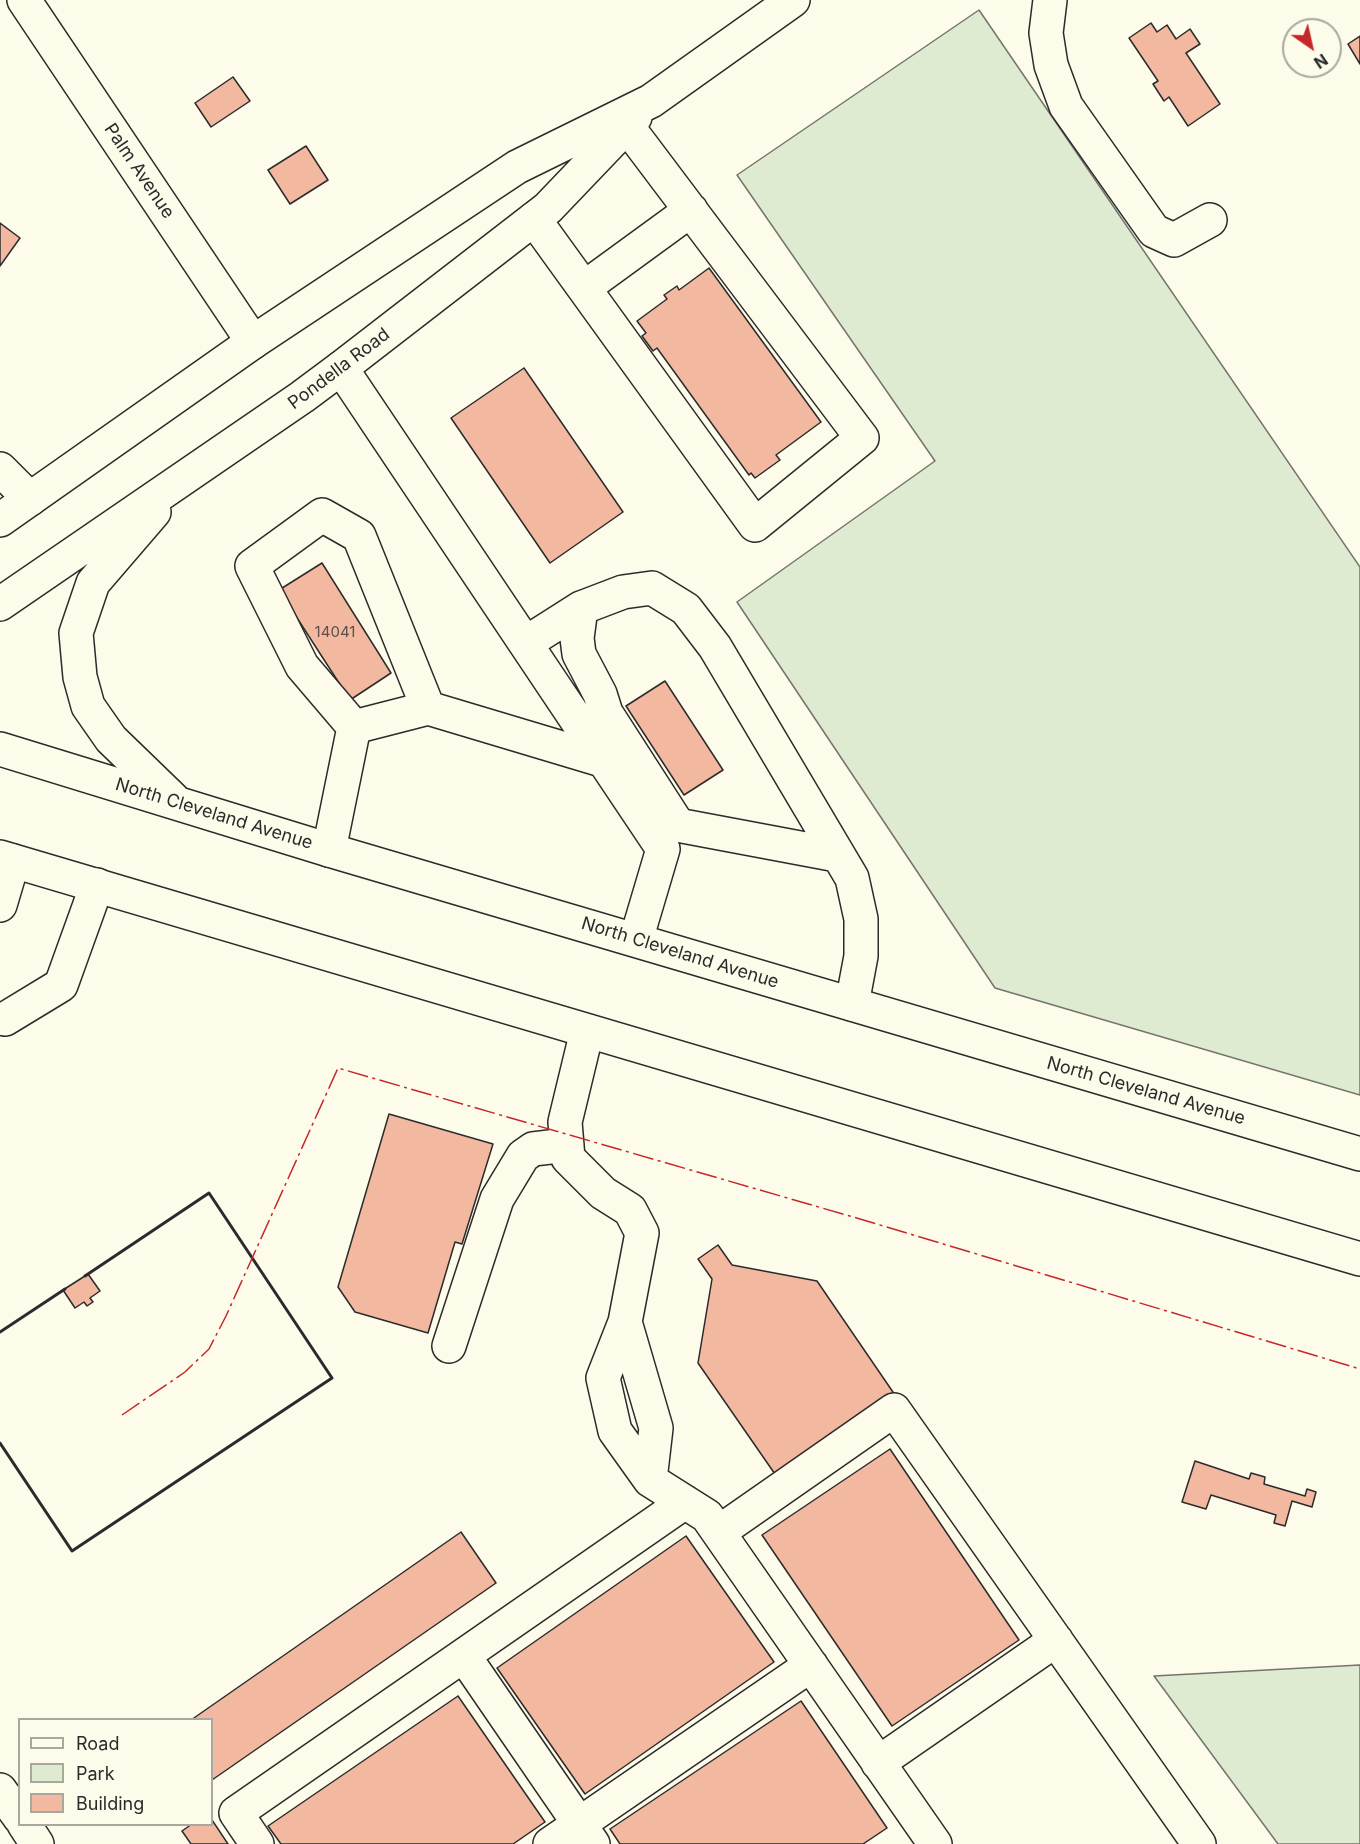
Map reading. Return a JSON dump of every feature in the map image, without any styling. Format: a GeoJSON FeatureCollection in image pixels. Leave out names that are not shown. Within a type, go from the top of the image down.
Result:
{"type":"FeatureCollection","features":[{"type":"Feature","properties":{"kind":"main road","name":"Palm Avenue"},"geometry":{"type":"LineString","coordinates":[[24,0],[253,342]]}},
{"type":"Feature","properties":{"kind":"main road","name":"Pondella Road"},"geometry":{"type":"LineString","coordinates":[[0,520],[253,342],[517,166],[651,101],[793,0]]}},
{"type":"Feature","properties":{"kind":"main road"},"geometry":{"type":"LineString","coordinates":[[1050,0],[1046,33],[1051,65],[1066,106],[1154,231],[1174,240],[1210,220]]}},
{"type":"Feature","properties":{"kind":"main road","name":"Pondella Road"},"geometry":{"type":"LineString","coordinates":[[0,604],[302,397],[534,219],[548,208],[651,101]]}},
{"type":"Feature","properties":{"kind":"main road"},"geometry":{"type":"LineString","coordinates":[[534,219],[755,525],[862,438],[627,126]]}},
{"type":"Feature","properties":{"kind":"main road"},"geometry":{"type":"LineString","coordinates":[[584,288],[691,210]]}},
{"type":"Feature","properties":{"kind":"main road"},"geometry":{"type":"LineString","coordinates":[[341,368],[663,849],[636,940]]}},
{"type":"Feature","properties":{"kind":"main road"},"geometry":{"type":"LineString","coordinates":[[0,469],[30,499]]}},
{"type":"Feature","properties":{"kind":"main road"},"geometry":{"type":"LineString","coordinates":[[179,804],[111,739],[88,706],[80,677],[76,633],[93,583],[184,478]]}},
{"type":"Feature","properties":{"kind":"main road"},"geometry":{"type":"LineString","coordinates":[[354,727],[302,666],[252,566],[322,515],[358,536],[428,708]]}},
{"type":"Feature","properties":{"kind":"main road"},"geometry":{"type":"LineString","coordinates":[[526,643],[581,608],[623,592],[652,588],[686,609],[715,647],[852,878],[861,919],[861,956],[852,1004]]}},
{"type":"Feature","properties":{"kind":"main road"},"geometry":{"type":"LineString","coordinates":[[581,608],[579,654],[600,694],[615,730],[678,825]]}},
{"type":"Feature","properties":{"kind":"main road"},"geometry":{"type":"LineString","coordinates":[[354,727],[428,708],[605,761]]}},
{"type":"Feature","properties":{"kind":"main road"},"geometry":{"type":"LineString","coordinates":[[330,850],[354,727]]}},
{"type":"Feature","properties":{"kind":"main road","name":"North Cleveland Avenue"},"geometry":{"type":"LineString","coordinates":[[0,749],[330,850],[1360,1154]]}},
{"type":"Feature","properties":{"kind":"main road"},"geometry":{"type":"LineString","coordinates":[[643,818],[837,855]]}},
{"type":"Feature","properties":{"kind":"main road"},"geometry":{"type":"LineString","coordinates":[[0,905],[7,859],[1360,1259]]}},
{"type":"Feature","properties":{"kind":"main road"},"geometry":{"type":"LineString","coordinates":[[2,1016],[61,985],[97,885]]}},
{"type":"Feature","properties":{"kind":"main road"},"geometry":{"type":"LineString","coordinates":[[587,1031],[565,1122],[568,1158],[603,1193],[630,1210],[642,1233],[625,1322],[603,1378],[615,1431],[650,1480],[707,1516],[935,1844]]}},
{"type":"Feature","properties":{"kind":"main road"},"geometry":{"type":"LineString","coordinates":[[449,1346],[497,1199],[523,1156],[533,1149],[567,1145]]}},
{"type":"Feature","properties":{"kind":"main road"},"geometry":{"type":"LineString","coordinates":[[719,1532],[894,1410],[1199,1844]]}},
{"type":"Feature","properties":{"kind":"main road"},"geometry":{"type":"LineString","coordinates":[[257,1844],[236,1813],[685,1502]]}},
{"type":"Feature","properties":{"kind":"main road"},"geometry":{"type":"LineString","coordinates":[[878,1763],[1056,1640]]}},
{"type":"Feature","properties":{"kind":"main road"},"geometry":{"type":"LineString","coordinates":[[464,1656],[586,1834]]}},
{"type":"Feature","properties":{"kind":"main road"},"geometry":{"type":"LineString","coordinates":[[550,1844],[586,1834],[811,1665]]}},
{"type":"Feature","properties":{"kind":"main road"},"geometry":{"type":"LineString","coordinates":[[0,1790],[18,1815]]}},
{"type":"Feature","properties":{"kind":"main road"},"geometry":{"type":"LineString","coordinates":[[25,1826],[37,1844]]}},
{"type":"Feature","properties":{"kind":"green space"},"geometry":{"type":"Polygon","coordinates":[[[979,10],[1360,567],[1360,1095],[995,988],[737,602],[935,461],[737,175],[979,10]]]}},
{"type":"Feature","properties":{"kind":"green space"},"geometry":{"type":"Polygon","coordinates":[[[1360,1665],[1360,1844],[1278,1844],[1154,1676],[1360,1665]]]}},
{"type":"Feature","properties":{"kind":"building"},"geometry":{"type":"Polygon","coordinates":[[[1151,23],[1157,32],[1167,25],[1176,39],[1190,29],[1200,44],[1186,53],[1220,104],[1188,126],[1169,97],[1164,101],[1153,84],[1158,81],[1129,38],[1151,23]]]}},
{"type":"Feature","properties":{"kind":"building"},"geometry":{"type":"Polygon","coordinates":[[[1360,36],[1360,64],[1348,44],[1360,36]]]}},
{"type":"Feature","properties":{"kind":"building"},"geometry":{"type":"Polygon","coordinates":[[[233,77],[250,101],[211,127],[195,103],[233,77]]]}},
{"type":"Feature","properties":{"kind":"building"},"geometry":{"type":"Polygon","coordinates":[[[306,146],[328,180],[290,204],[268,170],[306,146]]]}},
{"type":"Feature","properties":{"kind":"building"},"geometry":{"type":"Polygon","coordinates":[[[0,223],[20,238],[0,266],[0,223]]]}},
{"type":"Feature","properties":{"kind":"building"},"geometry":{"type":"Polygon","coordinates":[[[709,268],[821,422],[776,455],[780,460],[755,478],[751,473],[749,475],[657,348],[653,351],[642,336],[646,333],[637,321],[667,299],[664,295],[677,286],[679,290],[709,268]]]}},
{"type":"Feature","properties":{"kind":"building"},"geometry":{"type":"Polygon","coordinates":[[[524,368],[623,512],[550,563],[451,418],[524,368]]]}},
{"type":"Feature","properties":{"kind":"building"},"geometry":{"type":"Polygon","coordinates":[[[322,563],[391,673],[350,700],[279,590],[322,563]]]}},
{"type":"Feature","properties":{"kind":"building"},"geometry":{"type":"Polygon","coordinates":[[[665,681],[723,770],[684,795],[626,706],[665,681]]]}},
{"type":"Feature","properties":{"kind":"building"},"geometry":{"type":"Polygon","coordinates":[[[389,1114],[493,1144],[462,1244],[455,1242],[428,1333],[355,1312],[338,1287],[389,1114]]]}},
{"type":"Feature","properties":{"kind":"building"},"geometry":{"type":"Polygon","coordinates":[[[718,1245],[732,1265],[817,1281],[895,1395],[777,1477],[698,1363],[712,1279],[698,1259],[718,1245]]]}},
{"type":"Feature","properties":{"kind":"building"},"geometry":{"type":"Polygon","coordinates":[[[88,1274],[100,1291],[90,1298],[93,1302],[87,1306],[84,1302],[75,1308],[63,1290],[88,1274]]]}},
{"type":"Feature","properties":{"kind":"building"},"geometry":{"type":"Polygon","coordinates":[[[890,1449],[1019,1640],[892,1726],[762,1535],[890,1449]]]}},
{"type":"Feature","properties":{"kind":"building"},"geometry":{"type":"Polygon","coordinates":[[[1195,1461],[1249,1479],[1251,1473],[1265,1477],[1264,1484],[1305,1496],[1307,1489],[1316,1492],[1312,1507],[1292,1501],[1285,1526],[1274,1523],[1276,1515],[1211,1495],[1206,1509],[1182,1502],[1195,1461]]]}},
{"type":"Feature","properties":{"kind":"building"},"geometry":{"type":"Polygon","coordinates":[[[461,1532],[496,1583],[213,1779],[213,1718],[194,1718],[461,1532]]]}},
{"type":"Feature","properties":{"kind":"building"},"geometry":{"type":"Polygon","coordinates":[[[686,1536],[774,1662],[585,1794],[497,1668],[686,1536]]]}},
{"type":"Feature","properties":{"kind":"building"},"geometry":{"type":"Polygon","coordinates":[[[458,1696],[545,1822],[513,1844],[281,1844],[268,1826],[458,1696]]]}},
{"type":"Feature","properties":{"kind":"building"},"geometry":{"type":"Polygon","coordinates":[[[801,1701],[887,1828],[863,1844],[620,1844],[610,1829],[801,1701]]]}},
{"type":"Feature","properties":{"kind":"building"},"geometry":{"type":"Polygon","coordinates":[[[213,1822],[228,1844],[191,1844],[182,1831],[189,1826],[213,1826],[213,1822]]]}},
{"type":"Feature","properties":{"kind":"wall"},"geometry":{"type":"LineString","coordinates":[[0,1443],[72,1551],[332,1378],[209,1193],[85,1276]]}},
{"type":"Feature","properties":{"kind":"wall"},"geometry":{"type":"LineString","coordinates":[[0,1332],[65,1289]]}},
{"type":"Feature","properties":{"kind":"power"},"geometry":{"type":"LineString","coordinates":[[122,1415],[185,1372],[209,1349],[338,1068],[860,1219],[1360,1369]]}}]}
